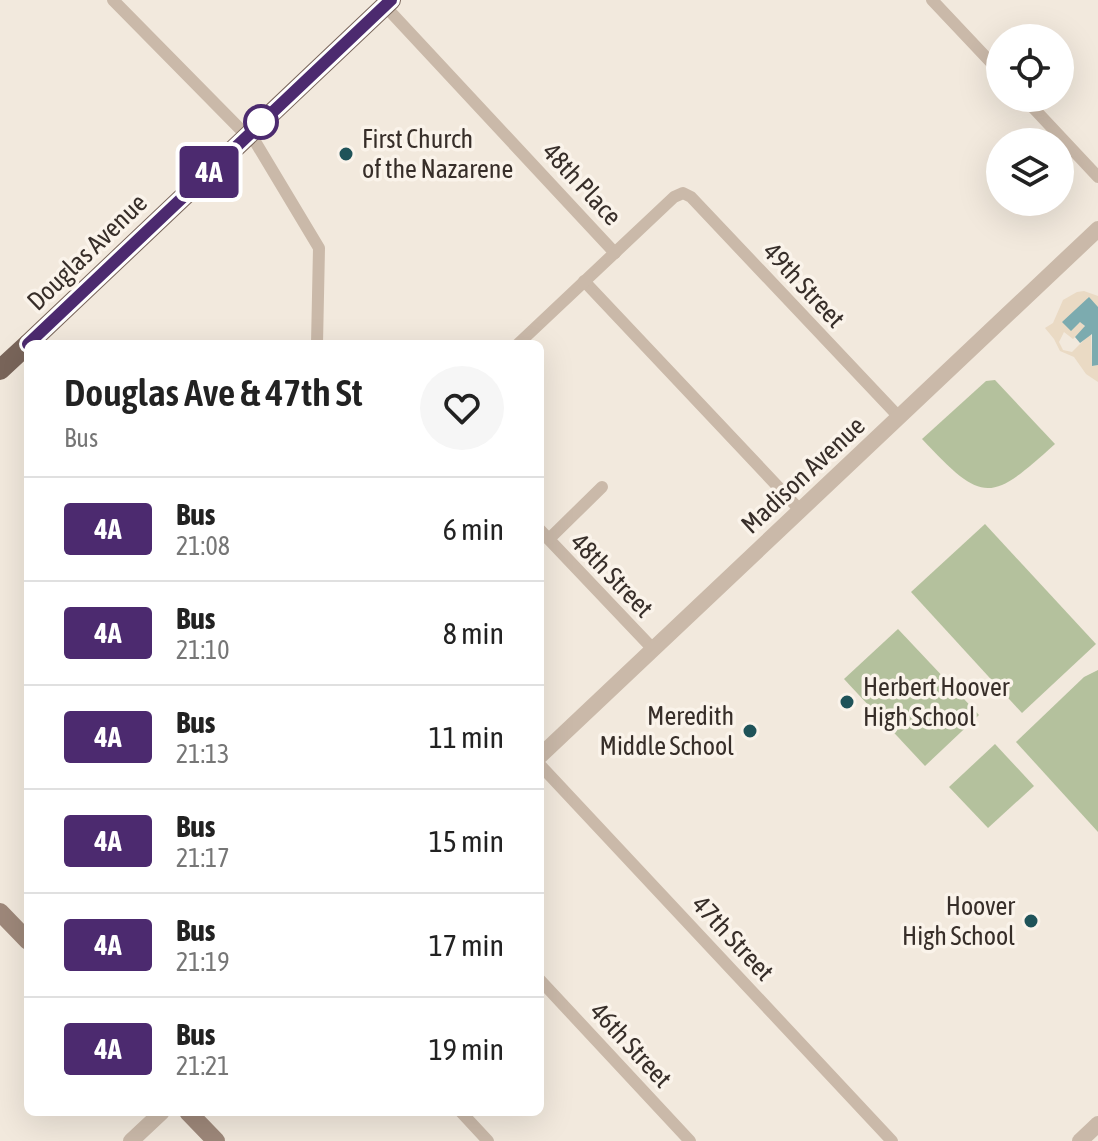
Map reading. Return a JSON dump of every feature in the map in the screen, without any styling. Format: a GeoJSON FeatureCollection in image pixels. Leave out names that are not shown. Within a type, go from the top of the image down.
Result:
{"type":"FeatureCollection","features":[{"type":"Feature","properties":{"kind":"main road","name":"Douglas Avenue"},"geometry":{"type":"LineString","coordinates":[[32,340],[388,3]]}},
{"type":"Feature","properties":{"kind":"main road","name":"Douglas Avenue"},"geometry":{"type":"LineString","coordinates":[[0,370],[24,348]]}},
{"type":"Feature","properties":{"kind":"main road"},"geometry":{"type":"LineString","coordinates":[[0,912],[24,937]]}},
{"type":"Feature","properties":{"kind":"main road"},"geometry":{"type":"LineString","coordinates":[[192,1116],[216,1141]]}},
{"type":"Feature","properties":{"kind":"street"},"geometry":{"type":"LineString","coordinates":[[113,0],[248,134],[319,248],[317,340]]}},
{"type":"Feature","properties":{"kind":"street"},"geometry":{"type":"LineString","coordinates":[[932,0],[986,57]]}},
{"type":"Feature","properties":{"kind":"street","name":"48th Place"},"geometry":{"type":"LineString","coordinates":[[388,3],[615,253]]}},
{"type":"Feature","properties":{"kind":"street"},"geometry":{"type":"LineString","coordinates":[[1037,112],[1098,177]]}},
{"type":"Feature","properties":{"kind":"street","name":"49th Street"},"geometry":{"type":"LineString","coordinates":[[615,253],[674,197],[683,193],[691,197],[899,417]]}},
{"type":"Feature","properties":{"kind":"street","name":"Madison Avenue"},"geometry":{"type":"LineString","coordinates":[[544,752],[1098,229]]}},
{"type":"Feature","properties":{"kind":"street"},"geometry":{"type":"LineString","coordinates":[[522,340],[615,253]]}},
{"type":"Feature","properties":{"kind":"street"},"geometry":{"type":"LineString","coordinates":[[584,281],[800,510]]}},
{"type":"Feature","properties":{"kind":"street"},"geometry":{"type":"LineString","coordinates":[[544,535],[602,487]]}},
{"type":"Feature","properties":{"kind":"street","name":"48th Street"},"geometry":{"type":"LineString","coordinates":[[544,535],[653,649]]}},
{"type":"Feature","properties":{"kind":"street","name":"47th Street"},"geometry":{"type":"LineString","coordinates":[[544,769],[892,1141]]}},
{"type":"Feature","properties":{"kind":"street","name":"46th Street"},"geometry":{"type":"LineString","coordinates":[[544,984],[690,1141]]}},
{"type":"Feature","properties":{"kind":"street"},"geometry":{"type":"LineString","coordinates":[[131,1141],[158,1116]]}},
{"type":"Feature","properties":{"kind":"street"},"geometry":{"type":"LineString","coordinates":[[465,1116],[488,1141]]}},
{"type":"Feature","properties":{"kind":"street"},"geometry":{"type":"LineString","coordinates":[[1080,1141],[1098,1124]]}},
{"type":"Feature","properties":{"kind":"green space"},"geometry":{"type":"Polygon","coordinates":[[[995,380],[1055,444],[1015,477],[987,488],[959,476],[922,439],[986,381],[995,380]]]}},
{"type":"Feature","properties":{"kind":"green space"},"geometry":{"type":"Polygon","coordinates":[[[985,524],[1096,644],[1022,713],[911,592],[985,524]]]}},
{"type":"Feature","properties":{"kind":"green space"},"geometry":{"type":"Polygon","coordinates":[[[898,629],[979,715],[925,766],[844,679],[898,629]]]}},
{"type":"Feature","properties":{"kind":"green space"},"geometry":{"type":"Polygon","coordinates":[[[1098,670],[1098,832],[1016,742],[1084,677],[1098,670]]]}},
{"type":"Feature","properties":{"kind":"green space"},"geometry":{"type":"Polygon","coordinates":[[[995,744],[1034,786],[988,828],[949,787],[995,744]]]}},
{"type":"Feature","properties":{"kind":"shaded area"},"geometry":{"type":"Polygon","coordinates":[[[1084,291],[1098,296],[1098,307],[1088,297],[1080,321],[1085,327],[1073,339],[1064,332],[1059,342],[1063,350],[1072,352],[1091,333],[1092,366],[1098,365],[1098,382],[1086,374],[1074,357],[1060,351],[1045,328],[1053,323],[1063,300],[1084,291]]]}},
{"type":"Feature","properties":{"kind":"water"},"geometry":{"type":"Polygon","coordinates":[[[1089,297],[1098,307],[1098,365],[1092,366],[1092,334],[1080,343],[1075,337],[1085,326],[1080,322],[1071,331],[1062,322],[1089,297]]]}},
{"type":"Feature","properties":{"kind":"bus line","name":"4A"},"geometry":{"type":"LineString","coordinates":[[32,340],[391,0]]}},
{"type":"Feature","properties":{"kind":"place","name":"First Church of the Nazarene"},"geometry":{"type":"Point","coordinates":[346,154]}},
{"type":"Feature","properties":{"kind":"place","name":"Herbert Hoover High School"},"geometry":{"type":"Point","coordinates":[847,702]}},
{"type":"Feature","properties":{"kind":"place","name":"Meredith Middle School"},"geometry":{"type":"Point","coordinates":[750,731]}},
{"type":"Feature","properties":{"kind":"place","name":"Hoover High School"},"geometry":{"type":"Point","coordinates":[1031,921]}}]}
